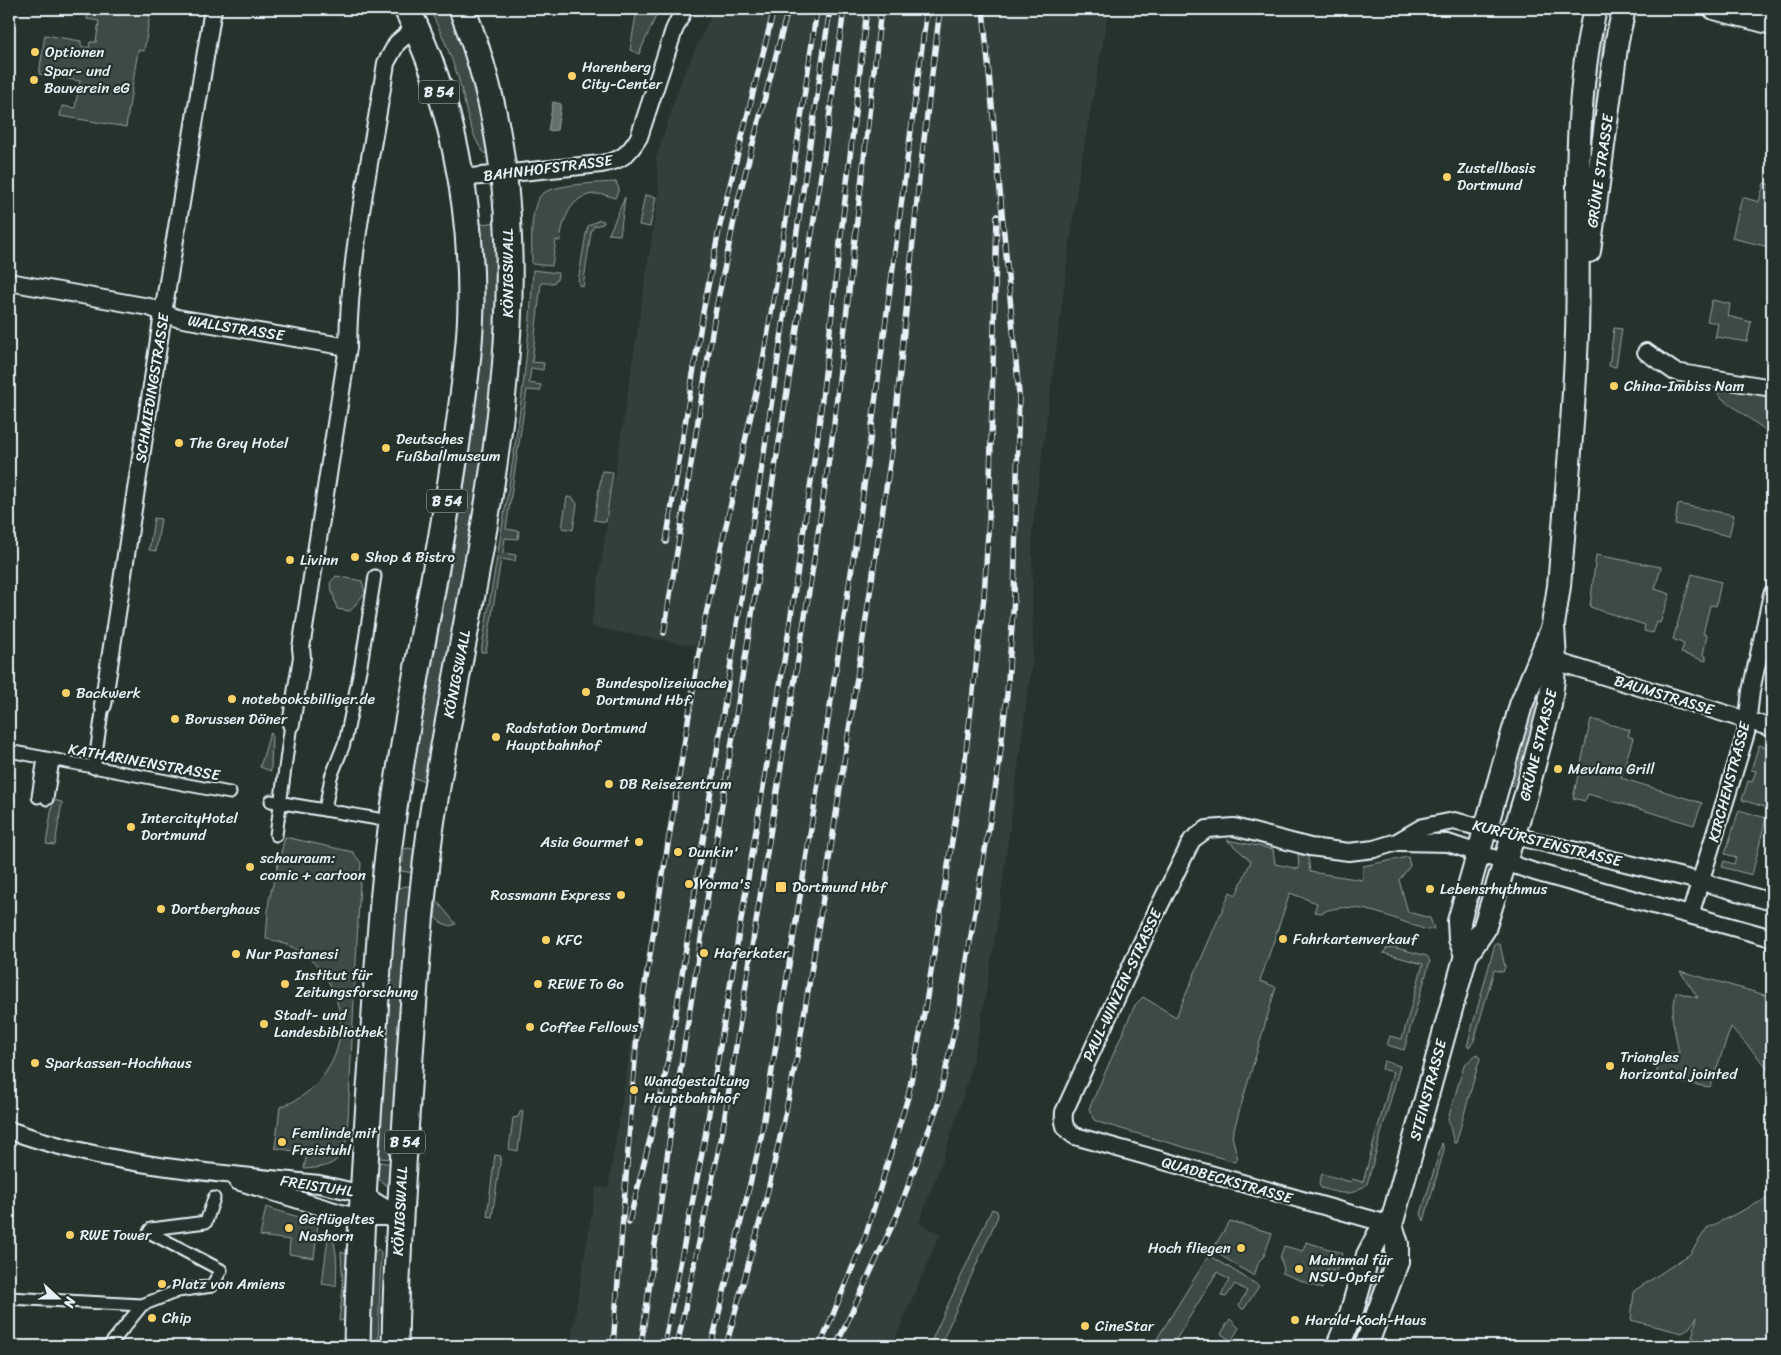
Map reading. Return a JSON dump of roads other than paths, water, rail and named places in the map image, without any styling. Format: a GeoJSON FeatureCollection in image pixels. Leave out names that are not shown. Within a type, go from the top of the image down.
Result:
{"type":"FeatureCollection","features":[{"type":"Feature","properties":{"kind":"main road","name":"KÖNIGSWALL"},"geometry":{"type":"LineString","coordinates":[[395,1346],[400,1217],[422,889],[444,743],[478,562],[502,396],[509,310],[510,262],[504,173],[491,100],[462,9]]}},
{"type":"Feature","properties":{"kind":"main road","name":"GRÜNE STRASSE"},"geometry":{"type":"LineString","coordinates":[[1514,834],[1550,705],[1555,661],[1553,625],[1560,578],[1577,334],[1578,165],[1584,90],[1595,9]]}},
{"type":"Feature","properties":{"kind":"main road","name":"GRÜNE STRASSE"},"geometry":{"type":"LineString","coordinates":[[1577,334],[1617,40],[1624,9]]}},
{"type":"Feature","properties":{"kind":"main road","name":"B 54"},"geometry":{"type":"LineString","coordinates":[[357,1346],[363,1206],[380,942],[392,821],[451,477],[470,337],[470,260],[461,178],[438,88],[411,18]]}},
{"type":"Feature","properties":{"kind":"main road","name":"GRÜNE STRASSE"},"geometry":{"type":"LineString","coordinates":[[1486,828],[1521,705],[1553,625]]}},
{"type":"Feature","properties":{"kind":"main road"},"geometry":{"type":"LineString","coordinates":[[1466,955],[1460,938],[1459,921],[1486,828]]}},
{"type":"Feature","properties":{"kind":"main road","name":"STEINSTRASSE"},"geometry":{"type":"LineString","coordinates":[[1366,1346],[1384,1302],[1397,1262],[1397,1244],[1392,1225],[1466,955],[1484,929],[1514,834]]}},
{"type":"Feature","properties":{"kind":"main road"},"geometry":{"type":"LineString","coordinates":[[1338,1346],[1351,1314],[1368,1254],[1378,1236],[1392,1225]]}},
{"type":"Feature","properties":{"kind":"street","name":"SCHMIEDINGSTRASSE"},"geometry":{"type":"LineString","coordinates":[[94,768],[163,313],[213,9]]}},
{"type":"Feature","properties":{"kind":"street","name":"BAHNHOFSTRASSE"},"geometry":{"type":"LineString","coordinates":[[461,178],[616,162],[630,152],[639,136],[674,30],[684,9]]}},
{"type":"Feature","properties":{"kind":"street"},"geometry":{"type":"LineString","coordinates":[[1714,9],[1772,24]]}},
{"type":"Feature","properties":{"kind":"street"},"geometry":{"type":"LineString","coordinates":[[276,835],[276,802],[285,768],[302,657],[301,648],[348,346],[353,275],[386,63],[411,18]]}},
{"type":"Feature","properties":{"kind":"street","name":"WALLSTRASSE"},"geometry":{"type":"LineString","coordinates":[[9,282],[148,307],[176,318],[348,346]]}},
{"type":"Feature","properties":{"kind":"street"},"geometry":{"type":"LineString","coordinates":[[1646,352],[1674,372],[1772,388]]}},
{"type":"Feature","properties":{"kind":"street"},"geometry":{"type":"LineString","coordinates":[[324,810],[331,777],[345,741],[361,665],[375,576]]}},
{"type":"Feature","properties":{"kind":"street","name":"KIRCHENSTRASSE"},"geometry":{"type":"LineString","coordinates":[[1699,881],[1743,744],[1751,691],[1772,594]]}},
{"type":"Feature","properties":{"kind":"street","name":"BAUMSTRASSE"},"geometry":{"type":"LineString","coordinates":[[1555,661],[1772,728]]}},
{"type":"Feature","properties":{"kind":"street","name":"KATHARINENSTRASSE"},"geometry":{"type":"LineString","coordinates":[[9,751],[230,793]]}},
{"type":"Feature","properties":{"kind":"street","name":"KATHARINENSTRASSE"},"geometry":{"type":"LineString","coordinates":[[43,798],[48,759]]}},
{"type":"Feature","properties":{"kind":"street"},"geometry":{"type":"LineString","coordinates":[[276,802],[372,818]]}},
{"type":"Feature","properties":{"kind":"street","name":"KURFÜRSTENSTRASSE"},"geometry":{"type":"LineString","coordinates":[[1189,843],[1207,830],[1234,827],[1310,847],[1349,852],[1374,849],[1397,842],[1423,827],[1437,822],[1454,821],[1514,834],[1699,881],[1772,902]]}},
{"type":"Feature","properties":{"kind":"street","name":"KURFÜRSTENSTRASSE"},"geometry":{"type":"LineString","coordinates":[[1397,842],[1438,842],[1772,938]]}},
{"type":"Feature","properties":{"kind":"street","name":"PAUL-WINZEN-STRASSE"},"geometry":{"type":"LineString","coordinates":[[1066,1129],[1063,1123],[1064,1112],[1189,843]]}},
{"type":"Feature","properties":{"kind":"street"},"geometry":{"type":"LineString","coordinates":[[1690,915],[1699,881]]}},
{"type":"Feature","properties":{"kind":"street","name":"QUADBECKSTRASSE"},"geometry":{"type":"LineString","coordinates":[[1066,1129],[1075,1136],[1392,1225]]}},
{"type":"Feature","properties":{"kind":"street","name":"FREISTUHL"},"geometry":{"type":"LineString","coordinates":[[9,1130],[101,1155],[218,1174],[319,1184],[363,1206],[400,1217]]}},
{"type":"Feature","properties":{"kind":"street","name":"FREISTUHL"},"geometry":{"type":"LineString","coordinates":[[218,1174],[258,1189],[344,1214],[363,1206],[400,1217]]}},
{"type":"Feature","properties":{"kind":"street"},"geometry":{"type":"LineString","coordinates":[[9,1298],[142,1305],[178,1291],[212,1286],[221,1270],[149,1232],[150,1229],[206,1222],[214,1198]]}},
{"type":"Feature","properties":{"kind":"street"},"geometry":{"type":"LineString","coordinates":[[109,1346],[142,1305]]}},
{"type":"Feature","properties":{"kind":"railway"},"geometry":{"type":"LineString","coordinates":[[666,542],[703,312],[720,225],[774,9]]}},
{"type":"Feature","properties":{"kind":"railway"},"geometry":{"type":"LineString","coordinates":[[664,633],[715,314],[738,201],[788,9]]}},
{"type":"Feature","properties":{"kind":"railway"},"geometry":{"type":"LineString","coordinates":[[613,1346],[637,1034],[704,623],[762,366],[779,267],[817,9]]}},
{"type":"Feature","properties":{"kind":"railway"},"geometry":{"type":"LineString","coordinates":[[629,1222],[663,1088],[674,1025],[764,453],[830,9]]}},
{"type":"Feature","properties":{"kind":"railway"},"geometry":{"type":"LineString","coordinates":[[641,1346],[670,1136],[824,156],[844,9]]}},
{"type":"Feature","properties":{"kind":"railway"},"geometry":{"type":"LineString","coordinates":[[664,1346],[704,1143],[786,649],[818,434],[867,9]]}},
{"type":"Feature","properties":{"kind":"railway"},"geometry":{"type":"LineString","coordinates":[[677,1346],[722,1134],[814,560],[833,432],[881,9]]}},
{"type":"Feature","properties":{"kind":"railway"},"geometry":{"type":"LineString","coordinates":[[711,1346],[761,1138],[809,841],[861,509],[927,9]]}},
{"type":"Feature","properties":{"kind":"railway"},"geometry":{"type":"LineString","coordinates":[[726,1346],[765,1203],[784,1120],[798,1052],[825,886],[893,443],[919,180],[940,9]]}},
{"type":"Feature","properties":{"kind":"railway"},"geometry":{"type":"LineString","coordinates":[[836,1346],[898,1213],[938,1105],[959,1009],[999,765],[1007,694],[1014,598],[1019,394],[983,9]]}},
{"type":"Feature","properties":{"kind":"railway"},"geometry":{"type":"LineString","coordinates":[[820,1346],[865,1237],[908,1097],[926,1003],[965,760],[984,597],[989,517],[997,216]]}},
{"type":"Feature","properties":{"kind":"place","name":"Optionen"},"geometry":{"type":"Point","coordinates":[35,52]}},
{"type":"Feature","properties":{"kind":"place","name":"Harenberg City-Center"},"geometry":{"type":"Point","coordinates":[572,76]}},
{"type":"Feature","properties":{"kind":"place","name":"Spar- und Bauverein eG"},"geometry":{"type":"Point","coordinates":[34,80]}},
{"type":"Feature","properties":{"kind":"place","name":"Zustellbasis Dortmund"},"geometry":{"type":"Point","coordinates":[1447,177]}},
{"type":"Feature","properties":{"kind":"place","name":"China-Imbiss Nam"},"geometry":{"type":"Point","coordinates":[1614,386]}},
{"type":"Feature","properties":{"kind":"place","name":"The Grey Hotel"},"geometry":{"type":"Point","coordinates":[179,443]}},
{"type":"Feature","properties":{"kind":"place","name":"Deutsches Fußballmuseum"},"geometry":{"type":"Point","coordinates":[386,448]}},
{"type":"Feature","properties":{"kind":"place","name":"Shop & Bistro"},"geometry":{"type":"Point","coordinates":[355,557]}},
{"type":"Feature","properties":{"kind":"place","name":"Livinn"},"geometry":{"type":"Point","coordinates":[290,560]}},
{"type":"Feature","properties":{"kind":"place","name":"Bundespolizeiwache Dortmund Hbf"},"geometry":{"type":"Point","coordinates":[586,692]}},
{"type":"Feature","properties":{"kind":"place","name":"Backwerk"},"geometry":{"type":"Point","coordinates":[66,693]}},
{"type":"Feature","properties":{"kind":"place","name":"notebooksbilliger.de"},"geometry":{"type":"Point","coordinates":[232,699]}},
{"type":"Feature","properties":{"kind":"place","name":"Borussen Döner"},"geometry":{"type":"Point","coordinates":[175,719]}},
{"type":"Feature","properties":{"kind":"place","name":"Radstation Dortmund Hauptbahnhof"},"geometry":{"type":"Point","coordinates":[496,737]}},
{"type":"Feature","properties":{"kind":"place","name":"Mevlana Grill"},"geometry":{"type":"Point","coordinates":[1558,769]}},
{"type":"Feature","properties":{"kind":"place","name":"DB Reisezentrum"},"geometry":{"type":"Point","coordinates":[609,784]}},
{"type":"Feature","properties":{"kind":"place","name":"IntercityHotel Dortmund"},"geometry":{"type":"Point","coordinates":[131,827]}},
{"type":"Feature","properties":{"kind":"place","name":"Asia Gourmet"},"geometry":{"type":"Point","coordinates":[639,842]}},
{"type":"Feature","properties":{"kind":"place","name":"Dunkin'"},"geometry":{"type":"Point","coordinates":[678,852]}},
{"type":"Feature","properties":{"kind":"place","name":"schauraum: comic + cartoon"},"geometry":{"type":"Point","coordinates":[250,867]}},
{"type":"Feature","properties":{"kind":"place","name":"Yorma's"},"geometry":{"type":"Point","coordinates":[689,884]}},
{"type":"Feature","properties":{"kind":"place","name":"Dortmund Hbf"},"geometry":{"type":"Point","coordinates":[781,887]}},
{"type":"Feature","properties":{"kind":"place","name":"Lebensrhythmus"},"geometry":{"type":"Point","coordinates":[1430,889]}},
{"type":"Feature","properties":{"kind":"place","name":"Rossmann Express"},"geometry":{"type":"Point","coordinates":[621,895]}},
{"type":"Feature","properties":{"kind":"place","name":"Dortberghaus"},"geometry":{"type":"Point","coordinates":[161,909]}},
{"type":"Feature","properties":{"kind":"place","name":"Fahrkartenverkauf"},"geometry":{"type":"Point","coordinates":[1283,939]}},
{"type":"Feature","properties":{"kind":"place","name":"KFC"},"geometry":{"type":"Point","coordinates":[546,940]}},
{"type":"Feature","properties":{"kind":"place","name":"Haferkater"},"geometry":{"type":"Point","coordinates":[704,953]}},
{"type":"Feature","properties":{"kind":"place","name":"Nur Pastanesi"},"geometry":{"type":"Point","coordinates":[236,954]}},
{"type":"Feature","properties":{"kind":"place","name":"Institut für Zeitungsforschung"},"geometry":{"type":"Point","coordinates":[285,984]}},
{"type":"Feature","properties":{"kind":"place","name":"REWE To Go"},"geometry":{"type":"Point","coordinates":[538,984]}},
{"type":"Feature","properties":{"kind":"place","name":"Stadt- und Landesbibliothek"},"geometry":{"type":"Point","coordinates":[264,1024]}},
{"type":"Feature","properties":{"kind":"place","name":"Coffee Fellows"},"geometry":{"type":"Point","coordinates":[530,1027]}},
{"type":"Feature","properties":{"kind":"place","name":"Sparkassen-Hochhaus"},"geometry":{"type":"Point","coordinates":[35,1063]}},
{"type":"Feature","properties":{"kind":"place","name":"Triangles horizontal jointed"},"geometry":{"type":"Point","coordinates":[1610,1066]}},
{"type":"Feature","properties":{"kind":"place","name":"Wandgestaltung Hauptbahnhof"},"geometry":{"type":"Point","coordinates":[634,1090]}},
{"type":"Feature","properties":{"kind":"place","name":"Femlinde mit Freistuhl"},"geometry":{"type":"Point","coordinates":[282,1142]}},
{"type":"Feature","properties":{"kind":"place","name":"Geflügeltes Nashorn"},"geometry":{"type":"Point","coordinates":[289,1228]}},
{"type":"Feature","properties":{"kind":"place","name":"RWE Tower"},"geometry":{"type":"Point","coordinates":[70,1235]}},
{"type":"Feature","properties":{"kind":"place","name":"Hoch fliegen"},"geometry":{"type":"Point","coordinates":[1241,1248]}},
{"type":"Feature","properties":{"kind":"place","name":"Mahnmal für NSU-Opfer"},"geometry":{"type":"Point","coordinates":[1299,1269]}},
{"type":"Feature","properties":{"kind":"place","name":"Platz von Amiens"},"geometry":{"type":"Point","coordinates":[162,1284]}},
{"type":"Feature","properties":{"kind":"place","name":"Chip"},"geometry":{"type":"Point","coordinates":[152,1318]}},
{"type":"Feature","properties":{"kind":"place","name":"Harald-Koch-Haus"},"geometry":{"type":"Point","coordinates":[1295,1320]}},
{"type":"Feature","properties":{"kind":"place","name":"CineStar"},"geometry":{"type":"Point","coordinates":[1085,1326]}}]}
